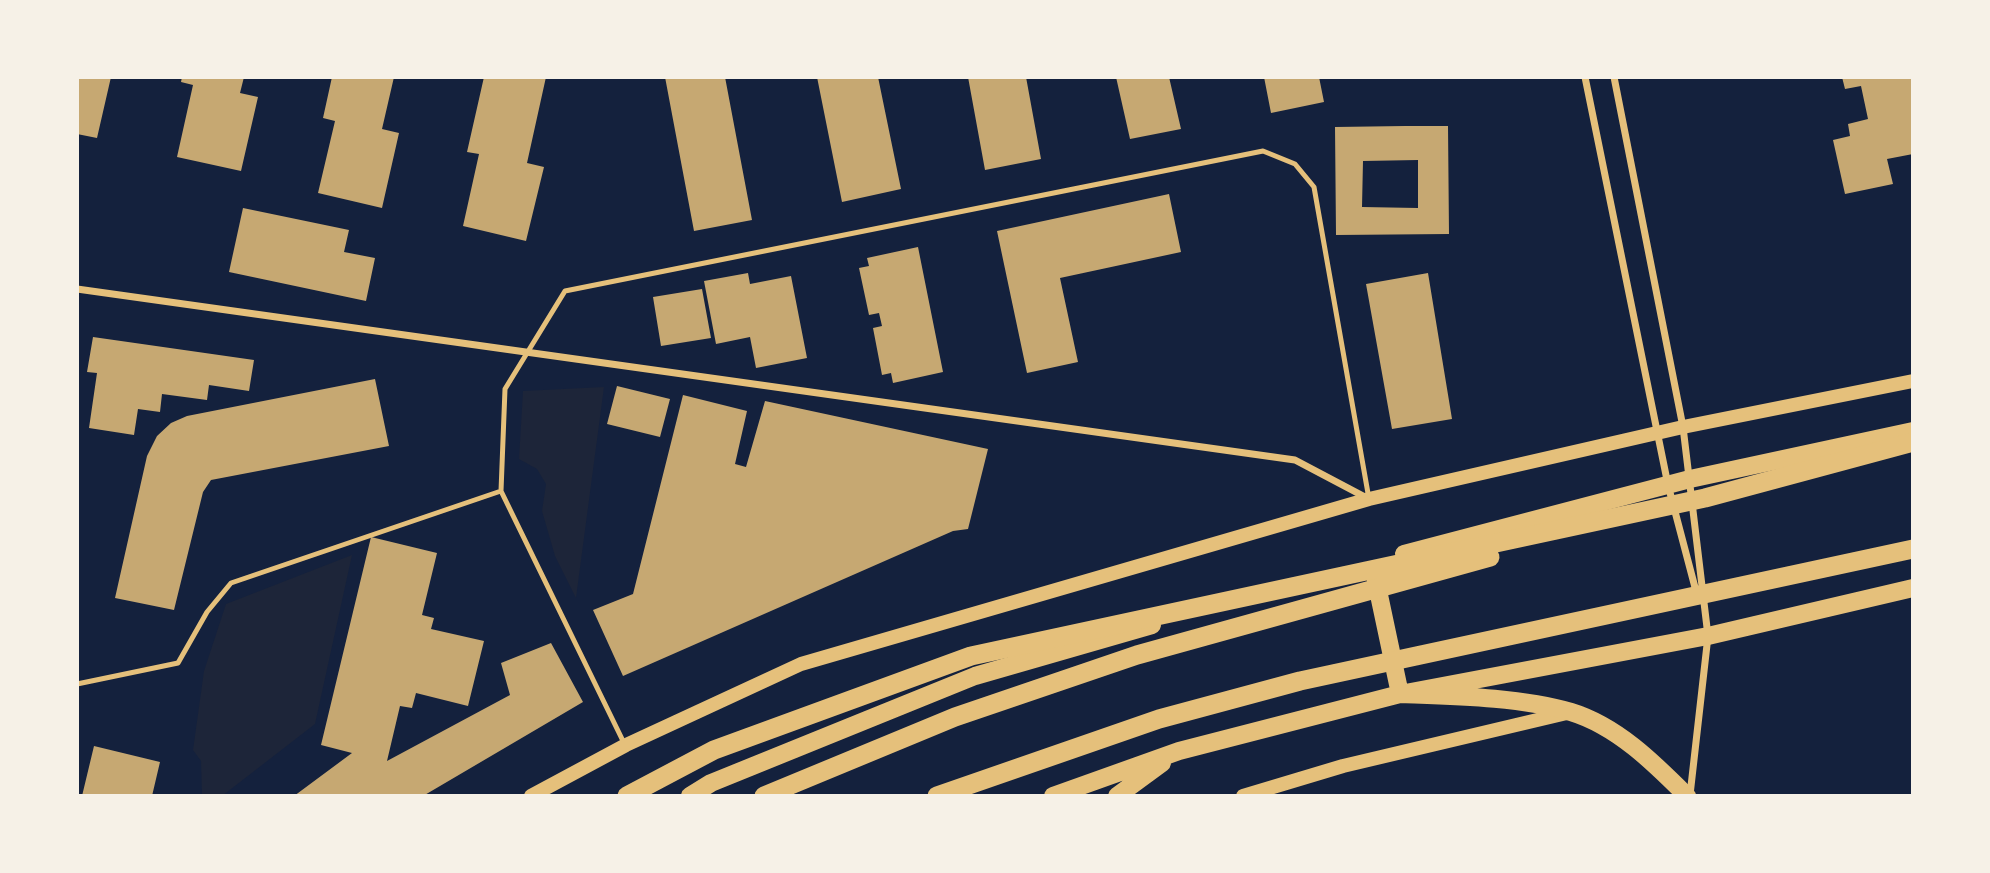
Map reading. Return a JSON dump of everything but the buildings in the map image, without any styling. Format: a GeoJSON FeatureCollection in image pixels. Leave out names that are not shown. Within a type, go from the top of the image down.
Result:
{"type":"FeatureCollection","features":[{"type":"Feature","properties":{"kind":"highway"},"geometry":{"type":"LineString","coordinates":[[764,796],[955,717],[1137,655],[1913,442]]}},
{"type":"Feature","properties":{"kind":"highway"},"geometry":{"type":"LineString","coordinates":[[627,796],[714,750],[971,656],[1705,498],[1913,456]]}},
{"type":"Feature","properties":{"kind":"highway"},"geometry":{"type":"LineString","coordinates":[[937,796],[1159,719],[1300,681],[1913,549]]}},
{"type":"Feature","properties":{"kind":"main road"},"geometry":{"type":"LineString","coordinates":[[531,796],[626,745],[801,664],[1369,499],[1683,427],[1913,381]]}},
{"type":"Feature","properties":{"kind":"main road"},"geometry":{"type":"LineString","coordinates":[[690,796],[710,783],[975,676],[1373,562],[1690,479],[1913,431]]}},
{"type":"Feature","properties":{"kind":"main road"},"geometry":{"type":"LineString","coordinates":[[1373,562],[1400,694]]}},
{"type":"Feature","properties":{"kind":"main road"},"geometry":{"type":"LineString","coordinates":[[1054,796],[1179,751],[1400,694],[1708,636],[1913,588]]}},
{"type":"Feature","properties":{"kind":"main road"},"geometry":{"type":"LineString","coordinates":[[1400,694],[1481,698],[1571,712],[1642,752],[1689,796]]}},
{"type":"Feature","properties":{"kind":"main road"},"geometry":{"type":"LineString","coordinates":[[1243,796],[1343,766],[1571,712]]}},
{"type":"Feature","properties":{"kind":"main road"},"geometry":{"type":"LineString","coordinates":[[1117,796],[1179,751]]}},
{"type":"Feature","properties":{"kind":"street"},"geometry":{"type":"LineString","coordinates":[[1585,77],[1668,485],[1708,636]]}},
{"type":"Feature","properties":{"kind":"street"},"geometry":{"type":"LineString","coordinates":[[1614,77],[1683,427],[1708,636],[1689,796]]}},
{"type":"Feature","properties":{"kind":"street"},"geometry":{"type":"LineString","coordinates":[[77,289],[1295,460],[1369,499]]}},
{"type":"Feature","properties":{"kind":"lane"},"geometry":{"type":"LineString","coordinates":[[626,745],[501,491],[505,389],[565,291],[1263,151],[1295,164],[1314,187],[1369,499]]}},
{"type":"Feature","properties":{"kind":"lane"},"geometry":{"type":"LineString","coordinates":[[77,684],[178,663],[207,612],[231,583],[501,491]]}},
{"type":"Feature","properties":{"kind":"shaded area"},"geometry":{"type":"Polygon","coordinates":[[[604,387],[576,598],[555,556],[542,511],[546,484],[537,469],[519,459],[523,391],[604,387]]]}},
{"type":"Feature","properties":{"kind":"shaded area"},"geometry":{"type":"Polygon","coordinates":[[[352,555],[315,724],[222,796],[202,796],[201,761],[193,750],[204,671],[226,604],[352,555]]]}}]}
